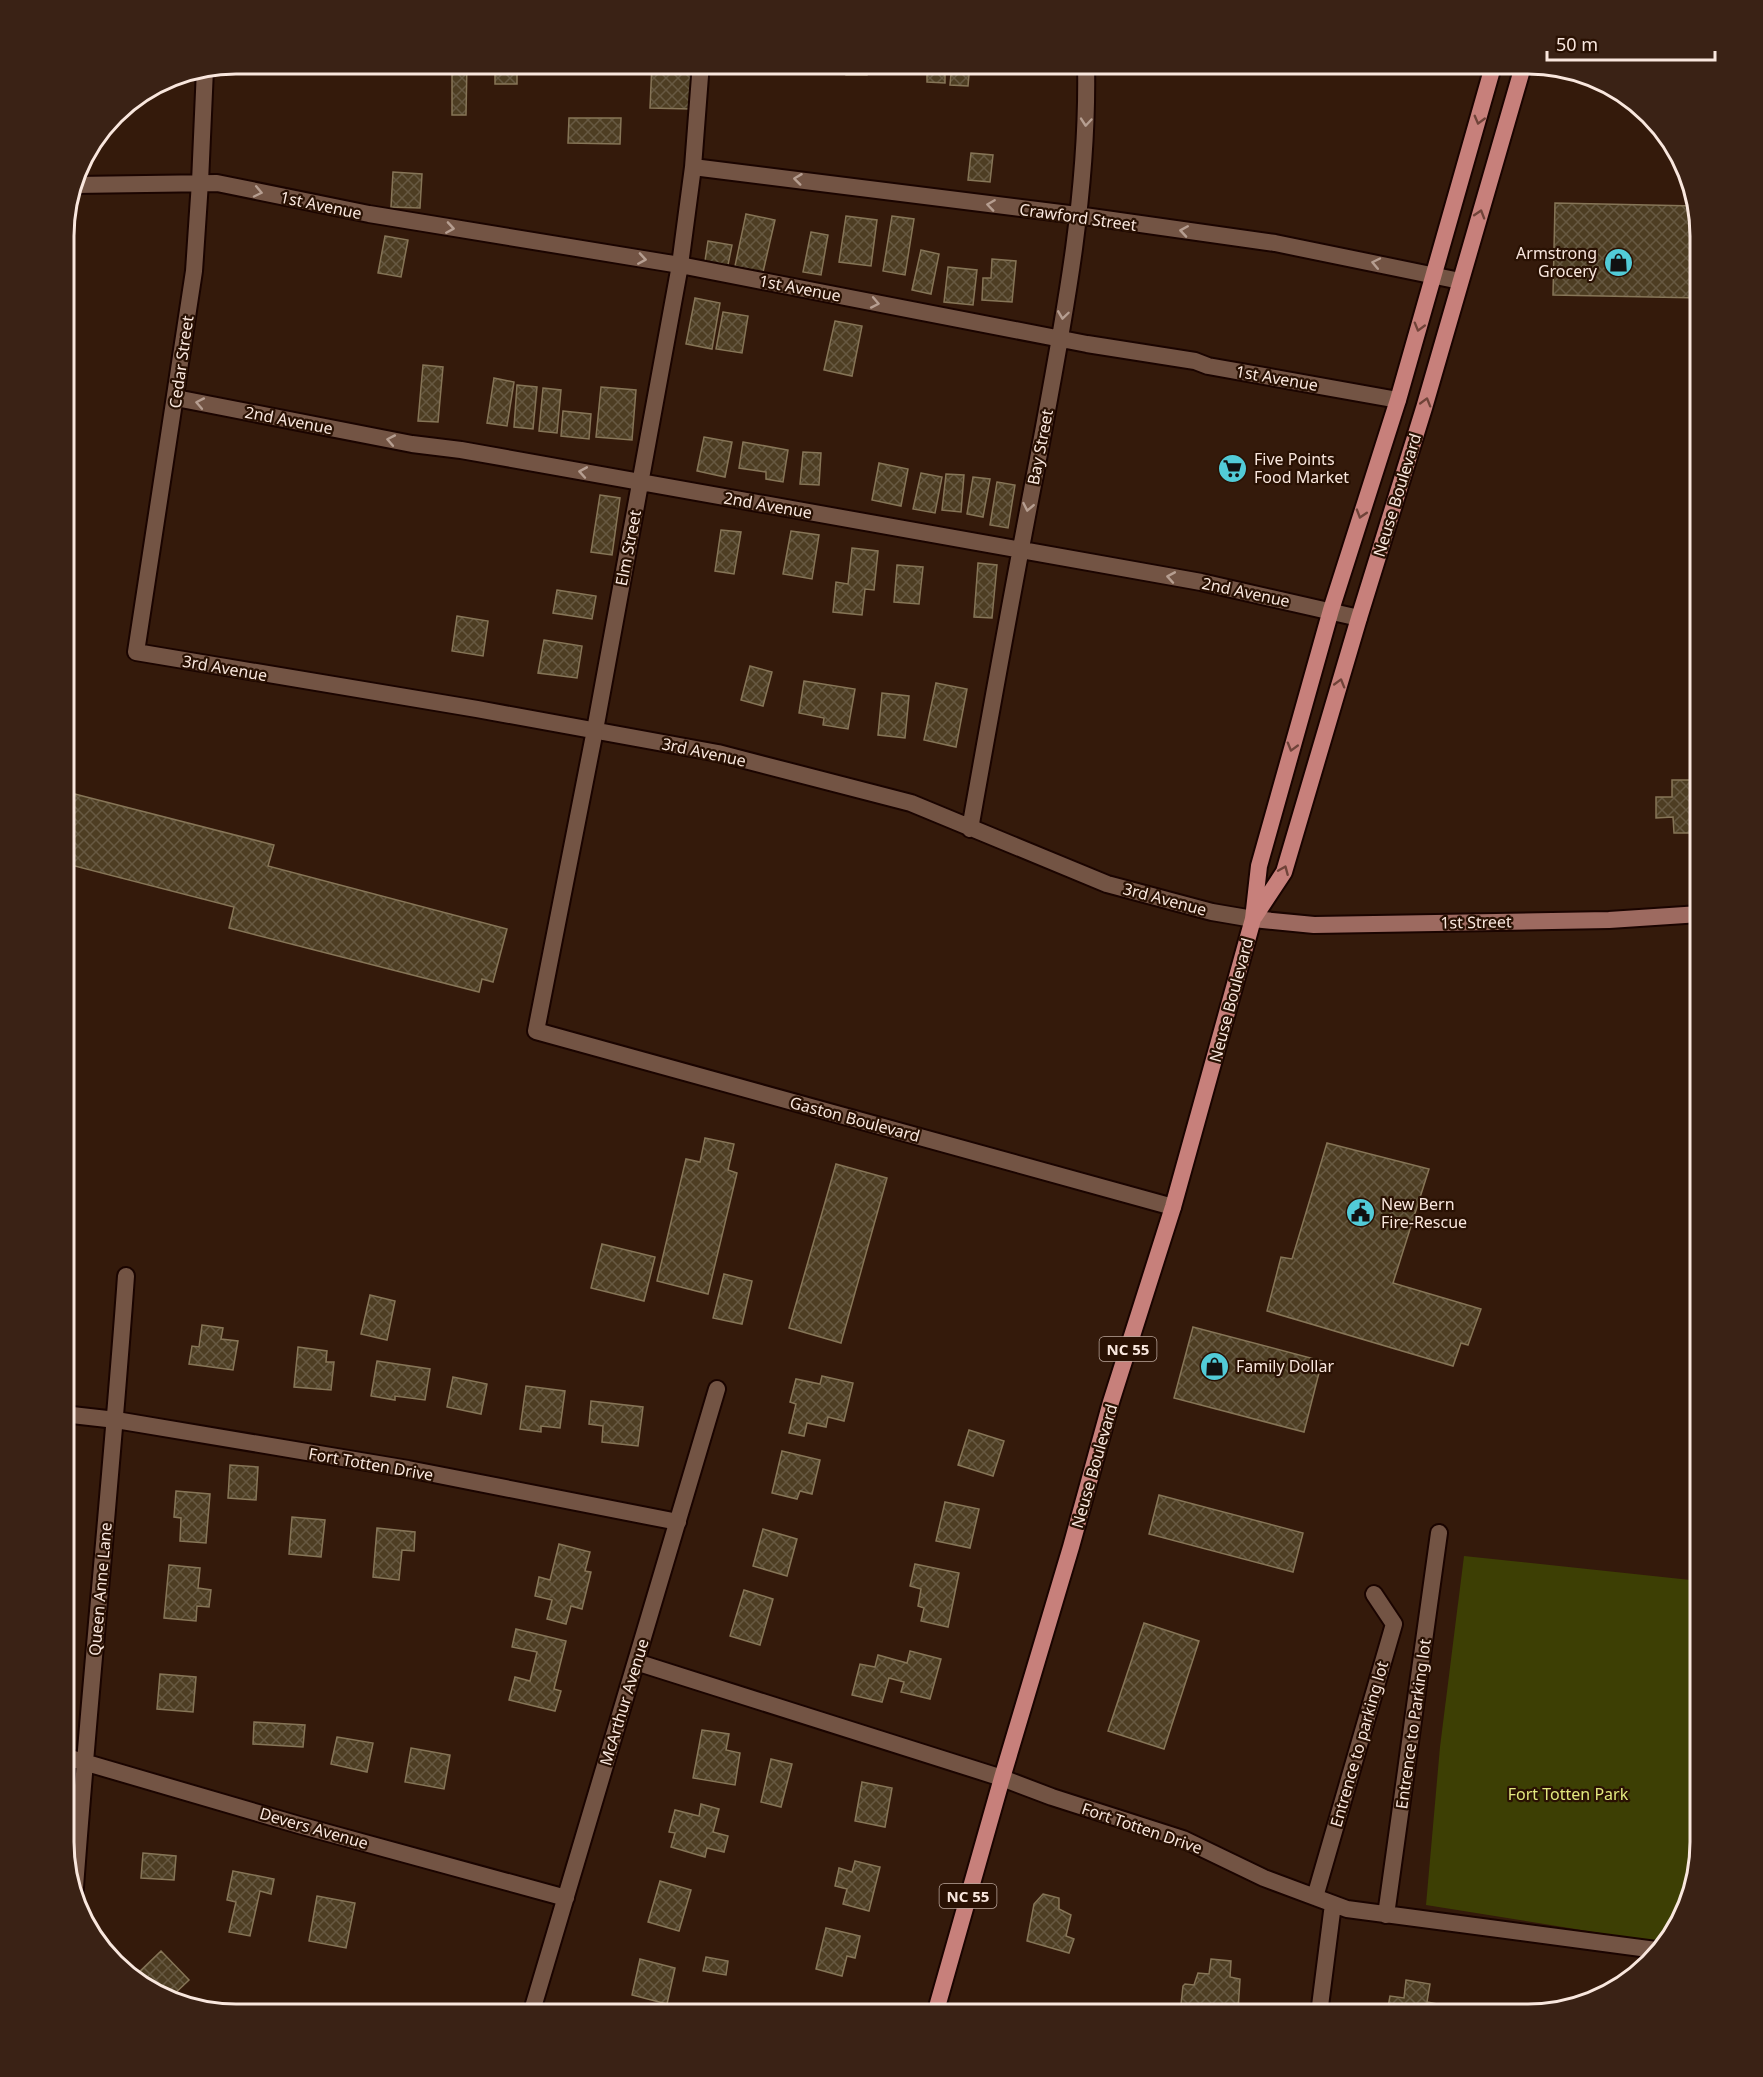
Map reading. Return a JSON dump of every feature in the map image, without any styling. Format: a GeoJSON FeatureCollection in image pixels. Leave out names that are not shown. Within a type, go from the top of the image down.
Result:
{"type":"FeatureCollection","features":[{"type":"Feature","properties":{"kind":"main road","name":"Neuse Boulevard"},"geometry":{"type":"LineString","coordinates":[[938,2004],[1111,1402],[1173,1207],[1253,919],[1258,866],[1331,610],[1398,400],[1491,74]]}},
{"type":"Feature","properties":{"kind":"main road","name":"Neuse Boulevard"},"geometry":{"type":"LineString","coordinates":[[1253,919],[1284,872],[1424,408],[1521,74]]}},
{"type":"Feature","properties":{"kind":"main road","name":"1st Street"},"geometry":{"type":"LineString","coordinates":[[1253,919],[1314,925],[1609,920],[1690,915]]}},
{"type":"Feature","properties":{"kind":"street","name":"Elm Street"},"geometry":{"type":"LineString","coordinates":[[536,1031],[595,730],[680,265],[693,167],[700,74]]}},
{"type":"Feature","properties":{"kind":"street","name":"Bay Street"},"geometry":{"type":"LineString","coordinates":[[969,829],[1060,339],[1077,215],[1087,106],[1086,74]]}},
{"type":"Feature","properties":{"kind":"street","name":"Cedar Street"},"geometry":{"type":"LineString","coordinates":[[136,652],[194,271],[205,77]]}},
{"type":"Feature","properties":{"kind":"street","name":"Crawford Street"},"geometry":{"type":"LineString","coordinates":[[693,167],[1077,215],[1275,243],[1460,281]]}},
{"type":"Feature","properties":{"kind":"street","name":"1st Avenue"},"geometry":{"type":"LineString","coordinates":[[82,185],[217,183],[369,214],[680,265],[1060,339],[1195,361],[1208,366],[1398,400]]}},
{"type":"Feature","properties":{"kind":"street","name":"2nd Avenue"},"geometry":{"type":"LineString","coordinates":[[176,398],[412,444],[461,450],[1201,582],[1359,618]]}},
{"type":"Feature","properties":{"kind":"street","name":"3rd Avenue"},"geometry":{"type":"LineString","coordinates":[[136,652],[477,709],[718,753],[911,804],[1107,884],[1212,912],[1253,919]]}},
{"type":"Feature","properties":{"kind":"street","name":"Gaston Boulevard"},"geometry":{"type":"LineString","coordinates":[[536,1031],[1173,1207]]}},
{"type":"Feature","properties":{"kind":"street","name":"Queen Anne Lane"},"geometry":{"type":"LineString","coordinates":[[76,1870],[116,1420],[126,1276]]}},
{"type":"Feature","properties":{"kind":"street","name":"McArthur Avenue"},"geometry":{"type":"LineString","coordinates":[[534,2004],[717,1389]]}},
{"type":"Feature","properties":{"kind":"street","name":"Fort Totten Drive"},"geometry":{"type":"LineString","coordinates":[[74,1415],[116,1420],[408,1469],[678,1522]]}},
{"type":"Feature","properties":{"kind":"street","name":"Entrence to Parking lot"},"geometry":{"type":"LineString","coordinates":[[1386,1915],[1439,1533]]}},
{"type":"Feature","properties":{"kind":"street","name":"Entrence to parking lot"},"geometry":{"type":"LineString","coordinates":[[1315,1897],[1394,1624],[1374,1594]]}},
{"type":"Feature","properties":{"kind":"street","name":"Fort Totten Drive"},"geometry":{"type":"LineString","coordinates":[[636,1662],[1002,1778],[1052,1797],[1183,1839],[1264,1878],[1347,1909],[1648,1949]]}},
{"type":"Feature","properties":{"kind":"street","name":"Devers Avenue"},"geometry":{"type":"LineString","coordinates":[[74,1759],[299,1825],[566,1898]]}},
{"type":"Feature","properties":{"kind":"street"},"geometry":{"type":"LineString","coordinates":[[1320,2004],[1333,1904]]}},
{"type":"Feature","properties":{"kind":"green space","name":"Fort Totten Park"},"geometry":{"type":"Polygon","coordinates":[[[1464,1556],[1690,1580],[1690,1842],[1688,1863],[1681,1894],[1673,1913],[1654,1942],[1426,1905],[1440,1747],[1464,1556]]]}},
{"type":"Feature","properties":{"kind":"building"},"geometry":{"type":"Polygon","coordinates":[[[452,74],[467,74],[466,115],[452,115],[452,74]]]}},
{"type":"Feature","properties":{"kind":"building"},"geometry":{"type":"Polygon","coordinates":[[[495,74],[517,74],[517,84],[495,84],[495,74]]]}},
{"type":"Feature","properties":{"kind":"building"},"geometry":{"type":"Polygon","coordinates":[[[652,74],[692,74],[691,109],[650,108],[652,74]]]}},
{"type":"Feature","properties":{"kind":"building"},"geometry":{"type":"Polygon","coordinates":[[[927,74],[945,74],[945,83],[927,82],[927,74]]]}},
{"type":"Feature","properties":{"kind":"building"},"geometry":{"type":"Polygon","coordinates":[[[951,74],[969,74],[968,86],[950,85],[951,74]]]}},
{"type":"Feature","properties":{"kind":"building"},"geometry":{"type":"Polygon","coordinates":[[[569,118],[621,118],[620,144],[568,143],[569,118]]]}},
{"type":"Feature","properties":{"kind":"building"},"geometry":{"type":"Polygon","coordinates":[[[971,153],[993,155],[990,182],[968,180],[971,153]]]}},
{"type":"Feature","properties":{"kind":"building"},"geometry":{"type":"Polygon","coordinates":[[[393,172],[422,174],[420,208],[391,207],[393,172]]]}},
{"type":"Feature","properties":{"kind":"building"},"geometry":{"type":"Polygon","coordinates":[[[1555,203],[1686,206],[1690,235],[1690,298],[1553,295],[1555,203]]]}},
{"type":"Feature","properties":{"kind":"building"},"geometry":{"type":"Polygon","coordinates":[[[746,214],[775,220],[763,272],[735,266],[746,214]]]}},
{"type":"Feature","properties":{"kind":"building"},"geometry":{"type":"Polygon","coordinates":[[[846,216],[877,220],[871,266],[839,262],[846,216]]]}},
{"type":"Feature","properties":{"kind":"building"},"geometry":{"type":"Polygon","coordinates":[[[892,216],[914,219],[905,275],[883,271],[892,216]]]}},
{"type":"Feature","properties":{"kind":"building"},"geometry":{"type":"Polygon","coordinates":[[[811,232],[828,235],[821,275],[803,272],[811,232]]]}},
{"type":"Feature","properties":{"kind":"building"},"geometry":{"type":"Polygon","coordinates":[[[385,236],[408,240],[401,277],[378,273],[385,236]]]}},
{"type":"Feature","properties":{"kind":"building"},"geometry":{"type":"Polygon","coordinates":[[[708,241],[732,245],[728,265],[705,261],[708,241]]]}},
{"type":"Feature","properties":{"kind":"building"},"geometry":{"type":"Polygon","coordinates":[[[921,250],[939,254],[931,294],[912,290],[921,250]]]}},
{"type":"Feature","properties":{"kind":"building"},"geometry":{"type":"Polygon","coordinates":[[[992,259],[1016,261],[1012,302],[982,300],[983,278],[991,278],[992,259]]]}},
{"type":"Feature","properties":{"kind":"building"},"geometry":{"type":"Polygon","coordinates":[[[948,267],[977,270],[973,305],[944,302],[948,267]]]}},
{"type":"Feature","properties":{"kind":"building"},"geometry":{"type":"Polygon","coordinates":[[[695,298],[720,303],[712,349],[686,344],[695,298]]]}},
{"type":"Feature","properties":{"kind":"building"},"geometry":{"type":"Polygon","coordinates":[[[723,312],[748,316],[742,353],[716,349],[723,312]]]}},
{"type":"Feature","properties":{"kind":"building"},"geometry":{"type":"Polygon","coordinates":[[[835,321],[862,326],[852,376],[824,370],[835,321]]]}},
{"type":"Feature","properties":{"kind":"building"},"geometry":{"type":"Polygon","coordinates":[[[423,365],[443,367],[438,422],[418,421],[423,365]]]}},
{"type":"Feature","properties":{"kind":"building"},"geometry":{"type":"Polygon","coordinates":[[[494,378],[514,382],[507,426],[487,423],[494,378]]]}},
{"type":"Feature","properties":{"kind":"building"},"geometry":{"type":"Polygon","coordinates":[[[517,385],[537,387],[533,429],[514,427],[517,385]]]}},
{"type":"Feature","properties":{"kind":"building"},"geometry":{"type":"Polygon","coordinates":[[[601,387],[636,390],[632,440],[596,437],[601,387]]]}},
{"type":"Feature","properties":{"kind":"building"},"geometry":{"type":"Polygon","coordinates":[[[543,388],[561,390],[557,433],[539,431],[543,388]]]}},
{"type":"Feature","properties":{"kind":"building"},"geometry":{"type":"Polygon","coordinates":[[[563,411],[591,414],[589,439],[561,436],[563,411]]]}},
{"type":"Feature","properties":{"kind":"building"},"geometry":{"type":"Polygon","coordinates":[[[704,437],[732,442],[725,477],[697,471],[704,437]]]}},
{"type":"Feature","properties":{"kind":"building"},"geometry":{"type":"Polygon","coordinates":[[[743,442],[788,450],[783,482],[766,479],[766,472],[739,468],[743,442]]]}},
{"type":"Feature","properties":{"kind":"building"},"geometry":{"type":"Polygon","coordinates":[[[803,452],[821,453],[819,485],[800,484],[803,452]]]}},
{"type":"Feature","properties":{"kind":"building"},"geometry":{"type":"Polygon","coordinates":[[[879,463],[908,469],[901,506],[872,500],[879,463]]]}},
{"type":"Feature","properties":{"kind":"building"},"geometry":{"type":"Polygon","coordinates":[[[921,473],[942,477],[935,513],[913,509],[921,473]]]}},
{"type":"Feature","properties":{"kind":"building"},"geometry":{"type":"Polygon","coordinates":[[[946,474],[964,475],[961,512],[942,510],[946,474]]]}},
{"type":"Feature","properties":{"kind":"building"},"geometry":{"type":"Polygon","coordinates":[[[973,477],[990,479],[983,517],[967,514],[973,477]]]}},
{"type":"Feature","properties":{"kind":"building"},"geometry":{"type":"Polygon","coordinates":[[[997,482],[1015,485],[1008,528],[990,525],[997,482]]]}},
{"type":"Feature","properties":{"kind":"building"},"geometry":{"type":"Polygon","coordinates":[[[600,495],[620,498],[612,555],[591,552],[600,495]]]}},
{"type":"Feature","properties":{"kind":"building"},"geometry":{"type":"Polygon","coordinates":[[[721,530],[741,532],[734,574],[715,571],[721,530]]]}},
{"type":"Feature","properties":{"kind":"building"},"geometry":{"type":"Polygon","coordinates":[[[791,531],[819,535],[812,579],[783,574],[791,531]]]}},
{"type":"Feature","properties":{"kind":"building"},"geometry":{"type":"Polygon","coordinates":[[[852,548],[878,551],[874,590],[865,589],[862,615],[833,612],[836,582],[848,584],[852,548]]]}},
{"type":"Feature","properties":{"kind":"building"},"geometry":{"type":"Polygon","coordinates":[[[978,563],[997,565],[992,618],[974,617],[978,563]]]}},
{"type":"Feature","properties":{"kind":"building"},"geometry":{"type":"Polygon","coordinates":[[[897,565],[923,567],[919,604],[894,602],[897,565]]]}},
{"type":"Feature","properties":{"kind":"building"},"geometry":{"type":"Polygon","coordinates":[[[557,590],[596,596],[592,619],[553,613],[557,590]]]}},
{"type":"Feature","properties":{"kind":"building"},"geometry":{"type":"Polygon","coordinates":[[[457,616],[488,621],[483,656],[452,651],[457,616]]]}},
{"type":"Feature","properties":{"kind":"building"},"geometry":{"type":"Polygon","coordinates":[[[544,640],[582,646],[577,678],[538,673],[544,640]]]}},
{"type":"Feature","properties":{"kind":"building"},"geometry":{"type":"Polygon","coordinates":[[[750,666],[772,672],[763,706],[741,700],[750,666]]]}},
{"type":"Feature","properties":{"kind":"building"},"geometry":{"type":"Polygon","coordinates":[[[804,681],[855,689],[848,729],[823,725],[824,718],[799,713],[804,681]]]}},
{"type":"Feature","properties":{"kind":"building"},"geometry":{"type":"Polygon","coordinates":[[[936,683],[967,689],[956,747],[924,740],[936,683]]]}},
{"type":"Feature","properties":{"kind":"building"},"geometry":{"type":"Polygon","coordinates":[[[882,693],[909,696],[905,738],[878,735],[882,693]]]}},
{"type":"Feature","properties":{"kind":"building"},"geometry":{"type":"Polygon","coordinates":[[[1672,780],[1690,780],[1690,833],[1674,833],[1673,817],[1656,818],[1656,797],[1672,797],[1672,780]]]}},
{"type":"Feature","properties":{"kind":"building"},"geometry":{"type":"Polygon","coordinates":[[[74,794],[274,845],[268,866],[507,929],[493,982],[482,979],[479,992],[229,928],[234,907],[74,866],[74,794]]]}},
{"type":"Feature","properties":{"kind":"building"},"geometry":{"type":"Polygon","coordinates":[[[705,1138],[734,1144],[728,1170],[737,1173],[708,1294],[657,1281],[686,1159],[700,1162],[705,1138]]]}},
{"type":"Feature","properties":{"kind":"building","name":"New Bern Fire-Rescue"},"geometry":{"type":"Polygon","coordinates":[[[1327,1143],[1429,1169],[1393,1283],[1481,1309],[1468,1345],[1461,1343],[1453,1366],[1267,1311],[1281,1257],[1292,1259],[1327,1143]]]}},
{"type":"Feature","properties":{"kind":"building"},"geometry":{"type":"Polygon","coordinates":[[[836,1164],[887,1178],[841,1343],[789,1328],[836,1164]]]}},
{"type":"Feature","properties":{"kind":"building"},"geometry":{"type":"Polygon","coordinates":[[[602,1244],[655,1257],[644,1301],[591,1288],[602,1244]]]}},
{"type":"Feature","properties":{"kind":"building"},"geometry":{"type":"Polygon","coordinates":[[[724,1274],[752,1281],[742,1324],[713,1318],[724,1274]]]}},
{"type":"Feature","properties":{"kind":"building"},"geometry":{"type":"Polygon","coordinates":[[[370,1295],[395,1301],[387,1340],[361,1334],[370,1295]]]}},
{"type":"Feature","properties":{"kind":"building"},"geometry":{"type":"Polygon","coordinates":[[[202,1325],[223,1328],[221,1339],[238,1341],[233,1370],[189,1364],[192,1346],[199,1347],[202,1325]]]}},
{"type":"Feature","properties":{"kind":"building"},"geometry":{"type":"Polygon","coordinates":[[[1193,1327],[1322,1361],[1304,1432],[1174,1398],[1193,1327]]]}},
{"type":"Feature","properties":{"kind":"building"},"geometry":{"type":"Polygon","coordinates":[[[298,1347],[327,1351],[326,1362],[334,1362],[331,1390],[294,1387],[298,1347]]]}},
{"type":"Feature","properties":{"kind":"building"},"geometry":{"type":"Polygon","coordinates":[[[377,1361],[430,1369],[425,1400],[395,1396],[395,1400],[371,1396],[377,1361]]]}},
{"type":"Feature","properties":{"kind":"building"},"geometry":{"type":"Polygon","coordinates":[[[822,1376],[853,1383],[844,1421],[828,1417],[826,1427],[807,1423],[804,1436],[789,1433],[796,1404],[790,1402],[796,1379],[820,1384],[822,1376]]]}},
{"type":"Feature","properties":{"kind":"building"},"geometry":{"type":"Polygon","coordinates":[[[453,1377],[487,1384],[481,1414],[447,1407],[453,1377]]]}},
{"type":"Feature","properties":{"kind":"building"},"geometry":{"type":"Polygon","coordinates":[[[526,1386],[565,1391],[560,1428],[541,1426],[541,1432],[520,1429],[526,1386]]]}},
{"type":"Feature","properties":{"kind":"building"},"geometry":{"type":"Polygon","coordinates":[[[591,1401],[643,1407],[638,1446],[602,1442],[603,1426],[589,1424],[591,1401]]]}},
{"type":"Feature","properties":{"kind":"building"},"geometry":{"type":"Polygon","coordinates":[[[969,1430],[1004,1441],[993,1476],[958,1465],[969,1430]]]}},
{"type":"Feature","properties":{"kind":"building"},"geometry":{"type":"Polygon","coordinates":[[[782,1451],[820,1460],[812,1494],[800,1491],[797,1499],[772,1493],[782,1451]]]}},
{"type":"Feature","properties":{"kind":"building"},"geometry":{"type":"Polygon","coordinates":[[[230,1465],[258,1467],[256,1500],[228,1498],[230,1465]]]}},
{"type":"Feature","properties":{"kind":"building"},"geometry":{"type":"Polygon","coordinates":[[[176,1491],[210,1494],[206,1543],[180,1541],[181,1518],[174,1517],[176,1491]]]}},
{"type":"Feature","properties":{"kind":"building"},"geometry":{"type":"Polygon","coordinates":[[[1159,1495],[1303,1533],[1293,1572],[1149,1534],[1159,1495]]]}},
{"type":"Feature","properties":{"kind":"building"},"geometry":{"type":"Polygon","coordinates":[[[945,1502],[979,1509],[970,1548],[936,1541],[945,1502]]]}},
{"type":"Feature","properties":{"kind":"building"},"geometry":{"type":"Polygon","coordinates":[[[292,1517],[325,1520],[321,1557],[289,1554],[292,1517]]]}},
{"type":"Feature","properties":{"kind":"building"},"geometry":{"type":"Polygon","coordinates":[[[377,1528],[415,1532],[414,1551],[402,1550],[399,1580],[373,1577],[377,1528]]]}},
{"type":"Feature","properties":{"kind":"building"},"geometry":{"type":"Polygon","coordinates":[[[763,1529],[797,1539],[787,1576],[753,1566],[763,1529]]]}},
{"type":"Feature","properties":{"kind":"building"},"geometry":{"type":"Polygon","coordinates":[[[559,1544],[590,1552],[585,1571],[591,1572],[582,1609],[571,1606],[566,1624],[547,1619],[552,1600],[535,1596],[539,1577],[550,1580],[559,1544]]]}},
{"type":"Feature","properties":{"kind":"building"},"geometry":{"type":"Polygon","coordinates":[[[915,1564],[959,1573],[948,1627],[921,1621],[924,1608],[918,1606],[921,1589],[910,1586],[915,1564]]]}},
{"type":"Feature","properties":{"kind":"building"},"geometry":{"type":"Polygon","coordinates":[[[169,1565],[200,1568],[198,1588],[211,1590],[209,1607],[197,1606],[196,1621],[164,1618],[169,1565]]]}},
{"type":"Feature","properties":{"kind":"building"},"geometry":{"type":"Polygon","coordinates":[[[744,1590],[773,1599],[760,1645],[730,1636],[744,1590]]]}},
{"type":"Feature","properties":{"kind":"building"},"geometry":{"type":"Polygon","coordinates":[[[1144,1623],[1199,1641],[1164,1749],[1108,1731],[1144,1623]]]}},
{"type":"Feature","properties":{"kind":"building"},"geometry":{"type":"Polygon","coordinates":[[[516,1629],[566,1641],[554,1689],[561,1691],[555,1711],[509,1700],[515,1677],[530,1681],[537,1652],[512,1647],[516,1629]]]}},
{"type":"Feature","properties":{"kind":"building"},"geometry":{"type":"Polygon","coordinates":[[[910,1651],[941,1659],[930,1699],[901,1692],[904,1682],[889,1678],[882,1702],[852,1695],[860,1664],[875,1667],[878,1655],[907,1663],[910,1651]]]}},
{"type":"Feature","properties":{"kind":"building"},"geometry":{"type":"Polygon","coordinates":[[[160,1674],[196,1677],[193,1712],[157,1709],[160,1674]]]}},
{"type":"Feature","properties":{"kind":"building"},"geometry":{"type":"Polygon","coordinates":[[[254,1722],[305,1725],[303,1747],[253,1744],[254,1722]]]}},
{"type":"Feature","properties":{"kind":"building"},"geometry":{"type":"Polygon","coordinates":[[[702,1730],[729,1734],[726,1750],[740,1753],[735,1785],[693,1778],[702,1730]]]}},
{"type":"Feature","properties":{"kind":"building"},"geometry":{"type":"Polygon","coordinates":[[[337,1737],[373,1743],[367,1772],[331,1764],[337,1737]]]}},
{"type":"Feature","properties":{"kind":"building"},"geometry":{"type":"Polygon","coordinates":[[[411,1748],[450,1755],[444,1789],[405,1782],[411,1748]]]}},
{"type":"Feature","properties":{"kind":"building"},"geometry":{"type":"Polygon","coordinates":[[[771,1759],[792,1764],[781,1807],[761,1802],[771,1759]]]}},
{"type":"Feature","properties":{"kind":"building"},"geometry":{"type":"Polygon","coordinates":[[[862,1782],[892,1788],[885,1827],[855,1821],[862,1782]]]}},
{"type":"Feature","properties":{"kind":"building"},"geometry":{"type":"Polygon","coordinates":[[[701,1804],[719,1809],[713,1832],[728,1836],[724,1852],[707,1848],[705,1857],[671,1847],[675,1833],[669,1832],[675,1810],[699,1816],[701,1804]]]}},
{"type":"Feature","properties":{"kind":"building"},"geometry":{"type":"Polygon","coordinates":[[[143,1853],[176,1856],[174,1880],[141,1878],[143,1853]]]}},
{"type":"Feature","properties":{"kind":"building"},"geometry":{"type":"Polygon","coordinates":[[[855,1861],[880,1867],[869,1911],[843,1904],[847,1889],[835,1886],[839,1868],[852,1872],[855,1861]]]}},
{"type":"Feature","properties":{"kind":"building"},"geometry":{"type":"Polygon","coordinates":[[[233,1871],[274,1879],[271,1894],[260,1891],[250,1936],[229,1932],[236,1902],[227,1900],[233,1871]]]}},
{"type":"Feature","properties":{"kind":"building"},"geometry":{"type":"Polygon","coordinates":[[[660,1881],[691,1890],[679,1931],[648,1922],[660,1881]]]}},
{"type":"Feature","properties":{"kind":"building"},"geometry":{"type":"Polygon","coordinates":[[[1043,1894],[1059,1898],[1059,1909],[1071,1915],[1066,1936],[1074,1939],[1069,1953],[1027,1941],[1034,1904],[1043,1894]]]}},
{"type":"Feature","properties":{"kind":"building"},"geometry":{"type":"Polygon","coordinates":[[[317,1896],[355,1903],[346,1948],[309,1941],[317,1896]]]}},
{"type":"Feature","properties":{"kind":"building"},"geometry":{"type":"Polygon","coordinates":[[[826,1928],[860,1936],[855,1958],[847,1956],[842,1976],[816,1969],[826,1928]]]}},
{"type":"Feature","properties":{"kind":"building"},"geometry":{"type":"Polygon","coordinates":[[[161,1951],[189,1980],[176,1992],[154,1982],[139,1972],[161,1951]]]}},
{"type":"Feature","properties":{"kind":"building"},"geometry":{"type":"Polygon","coordinates":[[[706,1957],[728,1961],[726,1975],[703,1971],[706,1957]]]}},
{"type":"Feature","properties":{"kind":"building"},"geometry":{"type":"Polygon","coordinates":[[[640,1959],[675,1968],[667,2004],[632,1995],[640,1959]]]}},
{"type":"Feature","properties":{"kind":"building"},"geometry":{"type":"Polygon","coordinates":[[[1211,1959],[1231,1961],[1230,1977],[1240,1979],[1238,2004],[1181,2004],[1183,1986],[1185,1984],[1194,1985],[1198,1973],[1209,1974],[1211,1959]]]}},
{"type":"Feature","properties":{"kind":"building"},"geometry":{"type":"Polygon","coordinates":[[[1406,1980],[1430,1984],[1427,2002],[1438,2004],[1389,2004],[1390,1996],[1404,1998],[1406,1980]]]}},
{"type":"Feature","properties":{"kind":"place","name":"Armstrong Grocery"},"geometry":{"type":"Point","coordinates":[1618,262]}},
{"type":"Feature","properties":{"kind":"place","name":"Five Points Food Market"},"geometry":{"type":"Point","coordinates":[1233,468]}},
{"type":"Feature","properties":{"kind":"place","name":"New Bern Fire-Rescue"},"geometry":{"type":"Point","coordinates":[1360,1213]}},
{"type":"Feature","properties":{"kind":"place","name":"Family Dollar"},"geometry":{"type":"Point","coordinates":[1215,1366]}}]}
